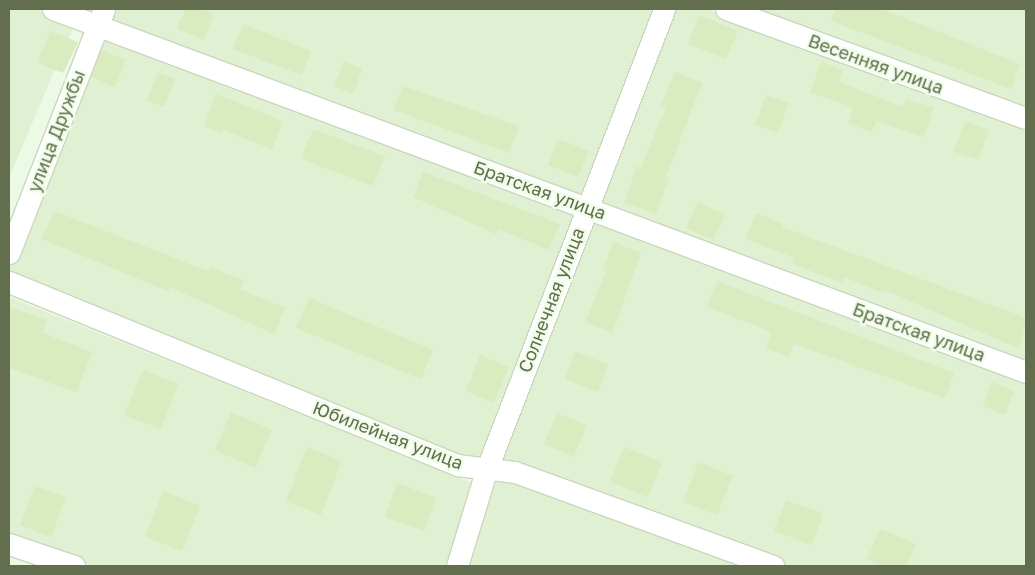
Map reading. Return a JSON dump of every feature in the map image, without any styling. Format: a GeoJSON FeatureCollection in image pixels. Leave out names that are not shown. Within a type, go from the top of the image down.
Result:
{"type":"FeatureCollection","features":[{"type":"Feature","properties":{"kind":"street","name":"Братская улица"},"geometry":{"type":"LineString","coordinates":[[53,9],[101,17],[586,207],[1026,372]]}},
{"type":"Feature","properties":{"kind":"street","name":"Солнечная улица"},"geometry":{"type":"LineString","coordinates":[[457,566],[486,471],[586,207],[664,9]]}},
{"type":"Feature","properties":{"kind":"street","name":"Весенняя улица"},"geometry":{"type":"LineString","coordinates":[[726,9],[1026,118]]}},
{"type":"Feature","properties":{"kind":"street","name":"улица Дружбы"},"geometry":{"type":"LineString","coordinates":[[9,253],[101,17]]}},
{"type":"Feature","properties":{"kind":"street","name":"Юбилейная улица"},"geometry":{"type":"LineString","coordinates":[[9,282],[457,465],[486,471],[515,472],[773,566]]}},
{"type":"Feature","properties":{"kind":"street"},"geometry":{"type":"LineString","coordinates":[[9,544],[67,565]]}},
{"type":"Feature","properties":{"kind":"shaded area"},"geometry":{"type":"Polygon","coordinates":[[[9,9],[38,9],[75,22],[9,178],[9,9]]]}},
{"type":"Feature","properties":{"kind":"shaded area"},"geometry":{"type":"Polygon","coordinates":[[[95,9],[655,9],[581,198],[92,15],[95,9]]]}},
{"type":"Feature","properties":{"kind":"shaded area"},"geometry":{"type":"Polygon","coordinates":[[[673,9],[707,9],[1026,126],[1026,364],[595,204],[673,9]]]}},
{"type":"Feature","properties":{"kind":"shaded area"},"geometry":{"type":"Polygon","coordinates":[[[750,9],[1026,9],[1026,110],[750,9]]]}},
{"type":"Feature","properties":{"kind":"shaded area"},"geometry":{"type":"Polygon","coordinates":[[[88,31],[576,213],[481,463],[9,279],[9,224],[88,31]]]}},
{"type":"Feature","properties":{"kind":"shaded area"},"geometry":{"type":"Polygon","coordinates":[[[590,218],[1026,381],[1026,566],[790,566],[499,460],[590,218]]]}},
{"type":"Feature","properties":{"kind":"shaded area"},"geometry":{"type":"Polygon","coordinates":[[[9,297],[472,483],[447,566],[93,566],[9,537],[9,297]]]}},
{"type":"Feature","properties":{"kind":"shaded area"},"geometry":{"type":"Polygon","coordinates":[[[499,478],[744,566],[465,566],[477,524],[499,478]]]}},
{"type":"Feature","properties":{"kind":"building"},"geometry":{"type":"Polygon","coordinates":[[[185,9],[203,9],[214,13],[204,40],[177,29],[185,9]]]}},
{"type":"Feature","properties":{"kind":"building"},"geometry":{"type":"Polygon","coordinates":[[[835,9],[882,9],[1020,64],[1011,89],[831,21],[835,9]]]}},
{"type":"Feature","properties":{"kind":"building"},"geometry":{"type":"Polygon","coordinates":[[[699,15],[738,31],[726,59],[688,44],[699,15]]]}},
{"type":"Feature","properties":{"kind":"building"},"geometry":{"type":"Polygon","coordinates":[[[243,24],[311,51],[302,75],[233,49],[243,24]]]}},
{"type":"Feature","properties":{"kind":"building"},"geometry":{"type":"Polygon","coordinates":[[[50,31],[78,42],[63,73],[37,63],[50,31]]]}},
{"type":"Feature","properties":{"kind":"building"},"geometry":{"type":"Polygon","coordinates":[[[101,50],[126,60],[115,87],[91,77],[101,50]]]}},
{"type":"Feature","properties":{"kind":"building"},"geometry":{"type":"Polygon","coordinates":[[[344,61],[362,69],[353,94],[334,86],[344,61]]]}},
{"type":"Feature","properties":{"kind":"building"},"geometry":{"type":"Polygon","coordinates":[[[821,62],[843,70],[839,82],[903,107],[906,99],[934,108],[924,137],[877,121],[872,132],[848,123],[853,108],[810,92],[821,62]]]}},
{"type":"Feature","properties":{"kind":"building"},"geometry":{"type":"Polygon","coordinates":[[[158,72],[175,79],[164,107],[147,100],[158,72]]]}},
{"type":"Feature","properties":{"kind":"building"},"geometry":{"type":"Polygon","coordinates":[[[675,72],[702,83],[666,177],[669,178],[656,214],[624,203],[637,166],[641,168],[666,107],[661,105],[675,72]]]}},
{"type":"Feature","properties":{"kind":"building"},"geometry":{"type":"Polygon","coordinates":[[[403,86],[519,126],[509,153],[394,110],[403,86]]]}},
{"type":"Feature","properties":{"kind":"building"},"geometry":{"type":"Polygon","coordinates":[[[216,94],[283,121],[272,149],[223,130],[222,133],[204,126],[216,94]]]}},
{"type":"Feature","properties":{"kind":"building"},"geometry":{"type":"Polygon","coordinates":[[[766,95],[789,103],[778,133],[755,125],[766,95]]]}},
{"type":"Feature","properties":{"kind":"building"},"geometry":{"type":"Polygon","coordinates":[[[965,121],[989,130],[978,160],[954,152],[965,121]]]}},
{"type":"Feature","properties":{"kind":"building"},"geometry":{"type":"Polygon","coordinates":[[[313,129],[385,156],[373,186],[301,159],[313,129]]]}},
{"type":"Feature","properties":{"kind":"building"},"geometry":{"type":"Polygon","coordinates":[[[558,139],[589,151],[578,177],[548,165],[558,139]]]}},
{"type":"Feature","properties":{"kind":"building"},"geometry":{"type":"Polygon","coordinates":[[[423,172],[560,224],[549,250],[498,229],[496,234],[413,197],[423,172]]]}},
{"type":"Feature","properties":{"kind":"building"},"geometry":{"type":"Polygon","coordinates":[[[698,202],[725,215],[713,240],[686,228],[698,202]]]}},
{"type":"Feature","properties":{"kind":"building"},"geometry":{"type":"Polygon","coordinates":[[[54,211],[208,271],[210,267],[244,281],[240,289],[285,308],[274,334],[170,287],[168,291],[42,239],[54,211]]]}},
{"type":"Feature","properties":{"kind":"building"},"geometry":{"type":"Polygon","coordinates":[[[756,213],[783,224],[782,227],[1026,318],[1019,349],[885,290],[883,293],[844,277],[842,283],[793,264],[795,258],[746,239],[756,213]]]}},
{"type":"Feature","properties":{"kind":"building"},"geometry":{"type":"Polygon","coordinates":[[[613,242],[641,253],[612,333],[585,322],[606,272],[603,270],[613,242]]]}},
{"type":"Feature","properties":{"kind":"building"},"geometry":{"type":"Polygon","coordinates":[[[717,281],[954,373],[945,398],[794,344],[789,357],[766,348],[772,332],[707,307],[717,281]]]}},
{"type":"Feature","properties":{"kind":"building"},"geometry":{"type":"Polygon","coordinates":[[[309,298],[433,350],[421,379],[296,328],[309,298]]]}},
{"type":"Feature","properties":{"kind":"building"},"geometry":{"type":"Polygon","coordinates":[[[9,307],[47,320],[42,333],[92,352],[77,392],[9,368],[9,307]]]}},
{"type":"Feature","properties":{"kind":"building"},"geometry":{"type":"Polygon","coordinates":[[[575,352],[608,364],[598,392],[565,379],[575,352]]]}},
{"type":"Feature","properties":{"kind":"building"},"geometry":{"type":"Polygon","coordinates":[[[480,355],[509,367],[494,403],[466,391],[480,355]]]}},
{"type":"Feature","properties":{"kind":"building"},"geometry":{"type":"Polygon","coordinates":[[[143,370],[178,384],[161,429],[124,415],[143,370]]]}},
{"type":"Feature","properties":{"kind":"building"},"geometry":{"type":"Polygon","coordinates":[[[992,382],[1014,391],[1005,415],[983,406],[992,382]]]}},
{"type":"Feature","properties":{"kind":"building"},"geometry":{"type":"Polygon","coordinates":[[[231,412],[272,430],[255,468],[215,450],[231,412]]]}},
{"type":"Feature","properties":{"kind":"building"},"geometry":{"type":"Polygon","coordinates":[[[557,413],[587,425],[574,457],[544,444],[557,413]]]}},
{"type":"Feature","properties":{"kind":"building"},"geometry":{"type":"Polygon","coordinates":[[[307,447],[342,461],[321,515],[286,501],[307,447]]]}},
{"type":"Feature","properties":{"kind":"building"},"geometry":{"type":"Polygon","coordinates":[[[624,447],[662,462],[648,497],[610,482],[624,447]]]}},
{"type":"Feature","properties":{"kind":"building"},"geometry":{"type":"Polygon","coordinates":[[[698,462],[733,476],[717,515],[683,502],[698,462]]]}},
{"type":"Feature","properties":{"kind":"building"},"geometry":{"type":"Polygon","coordinates":[[[397,483],[436,498],[424,531],[385,517],[397,483]]]}},
{"type":"Feature","properties":{"kind":"building"},"geometry":{"type":"Polygon","coordinates":[[[35,486],[66,497],[51,537],[20,525],[35,486]]]}},
{"type":"Feature","properties":{"kind":"building"},"geometry":{"type":"Polygon","coordinates":[[[163,491],[200,506],[182,551],[145,537],[163,491]]]}},
{"type":"Feature","properties":{"kind":"building"},"geometry":{"type":"Polygon","coordinates":[[[786,500],[823,514],[812,545],[774,531],[786,500]]]}},
{"type":"Feature","properties":{"kind":"building"},"geometry":{"type":"Polygon","coordinates":[[[880,529],[916,544],[906,566],[883,566],[867,559],[880,529]]]}}]}
